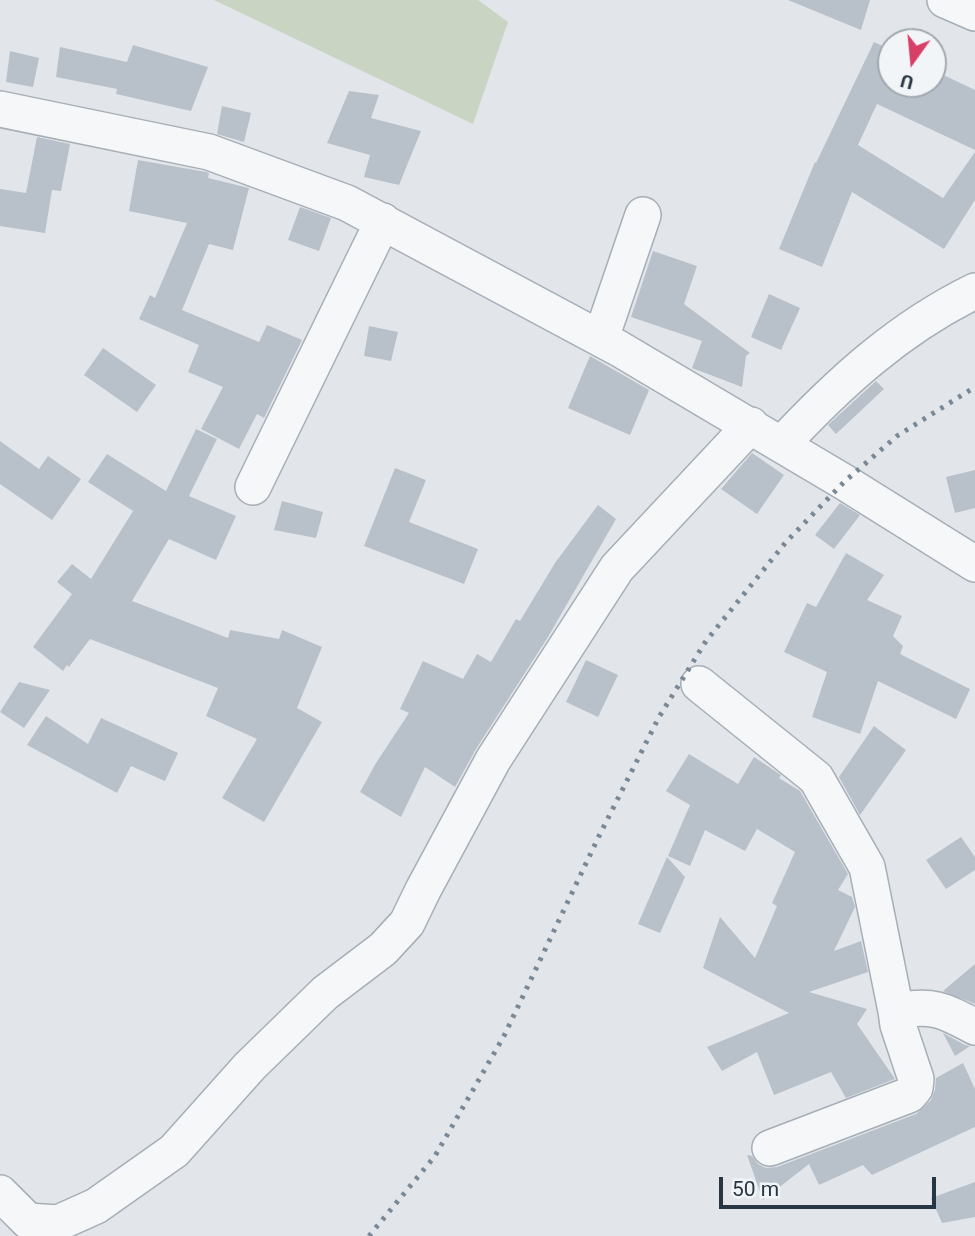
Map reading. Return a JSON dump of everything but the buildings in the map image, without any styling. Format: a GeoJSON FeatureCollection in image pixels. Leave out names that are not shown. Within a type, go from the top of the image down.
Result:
{"type":"FeatureCollection","features":[{"type":"Feature","properties":{"kind":"street"},"geometry":{"type":"LineString","coordinates":[[945,0],[975,13]]}},
{"type":"Feature","properties":{"kind":"street"},"geometry":{"type":"LineString","coordinates":[[0,108],[209,152],[347,203],[601,338],[751,425],[975,564]]}},
{"type":"Feature","properties":{"kind":"street"},"geometry":{"type":"LineString","coordinates":[[601,338],[643,215]]}},
{"type":"Feature","properties":{"kind":"street"},"geometry":{"type":"LineString","coordinates":[[253,486],[383,221]]}},
{"type":"Feature","properties":{"kind":"street"},"geometry":{"type":"LineString","coordinates":[[782,444],[821,402],[862,365],[904,333],[975,291]]}},
{"type":"Feature","properties":{"kind":"street"},"geometry":{"type":"LineString","coordinates":[[0,1193],[28,1221],[58,1223],[96,1206],[174,1151],[250,1066],[325,993],[383,949],[407,923],[493,760],[617,568],[751,425]]}},
{"type":"Feature","properties":{"kind":"street"},"geometry":{"type":"LineString","coordinates":[[699,684],[816,779],[867,867],[898,1026],[916,1079],[915,1088],[909,1095],[770,1148]]}},
{"type":"Feature","properties":{"kind":"street"},"geometry":{"type":"LineString","coordinates":[[896,1011],[922,1006],[933,1008],[975,1027]]}},
{"type":"Feature","properties":{"kind":"green space"},"geometry":{"type":"Polygon","coordinates":[[[214,0],[478,0],[508,22],[473,124],[214,0]]]}},
{"type":"Feature","properties":{"kind":"railway"},"geometry":{"type":"LineString","coordinates":[[369,1236],[435,1156],[504,1036],[659,717],[706,641],[786,542],[844,482],[897,436],[975,387]]}}]}
